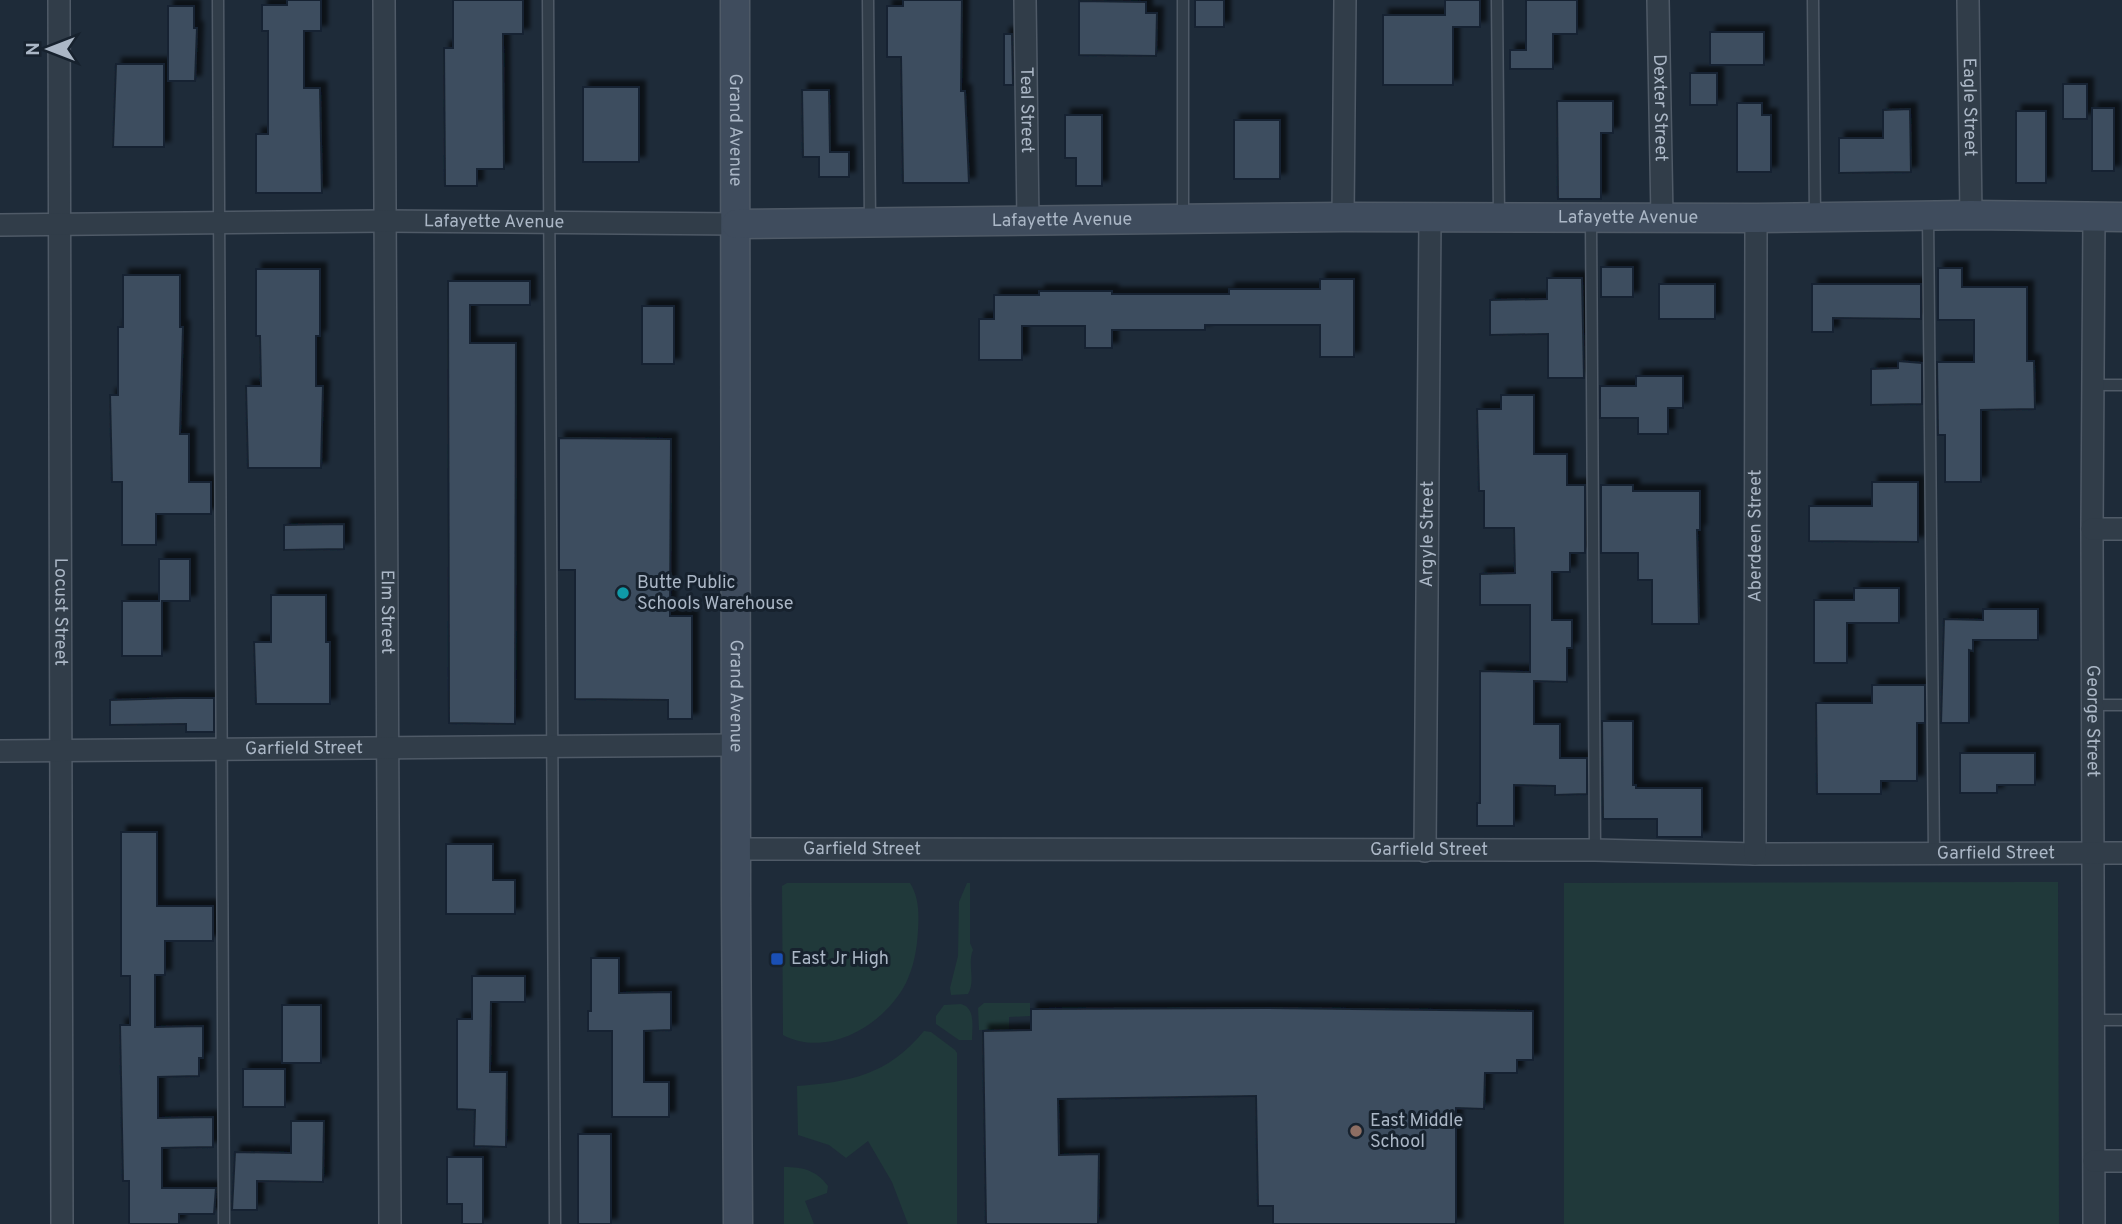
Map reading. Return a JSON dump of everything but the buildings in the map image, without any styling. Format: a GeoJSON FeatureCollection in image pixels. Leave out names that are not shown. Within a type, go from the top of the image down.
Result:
{"type":"FeatureCollection","features":[{"type":"Feature","properties":{"kind":"street","name":"Locust Street"},"geometry":{"type":"LineString","coordinates":[[59,0],[62,1224]]}},
{"type":"Feature","properties":{"kind":"street","name":"Elm Street"},"geometry":{"type":"LineString","coordinates":[[384,0],[390,1224]]}},
{"type":"Feature","properties":{"kind":"street","name":"Grand Avenue"},"geometry":{"type":"LineString","coordinates":[[735,0],[738,1224]]}},
{"type":"Feature","properties":{"kind":"street","name":"Teal Street"},"geometry":{"type":"LineString","coordinates":[[1026,0],[1028,221]]}},
{"type":"Feature","properties":{"kind":"street"},"geometry":{"type":"LineString","coordinates":[[1343,217],[1345,0]]}},
{"type":"Feature","properties":{"kind":"street","name":"Dexter Street"},"geometry":{"type":"LineString","coordinates":[[1658,0],[1662,217]]}},
{"type":"Feature","properties":{"kind":"street","name":"Eagle Street"},"geometry":{"type":"LineString","coordinates":[[1968,0],[1971,215]]}},
{"type":"Feature","properties":{"kind":"street","name":"Lafayette Avenue"},"geometry":{"type":"LineString","coordinates":[[0,225],[385,221],[736,224],[1343,217],[2122,217]]}},
{"type":"Feature","properties":{"kind":"street","name":"George Street"},"geometry":{"type":"LineString","coordinates":[[2094,217],[2094,1224]]}},
{"type":"Feature","properties":{"kind":"street","name":"Argyle Street"},"geometry":{"type":"LineString","coordinates":[[1425,851],[1430,218]]}},
{"type":"Feature","properties":{"kind":"street","name":"Aberdeen Street"},"geometry":{"type":"LineString","coordinates":[[1755,854],[1756,218]]}},
{"type":"Feature","properties":{"kind":"street"},"geometry":{"type":"LineString","coordinates":[[2092,529],[2122,529]]}},
{"type":"Feature","properties":{"kind":"street","name":"Garfield Street"},"geometry":{"type":"LineString","coordinates":[[0,751],[736,745]]}},
{"type":"Feature","properties":{"kind":"street","name":"Garfield Street"},"geometry":{"type":"LineString","coordinates":[[736,849],[2122,853]]}},
{"type":"Feature","properties":{"kind":"street"},"geometry":{"type":"LineString","coordinates":[[2094,1161],[2122,1161]]}},
{"type":"Feature","properties":{"kind":"lane"},"geometry":{"type":"LineString","coordinates":[[218,0],[224,1224]]}},
{"type":"Feature","properties":{"kind":"lane"},"geometry":{"type":"LineString","coordinates":[[548,0],[555,1224]]}},
{"type":"Feature","properties":{"kind":"lane"},"geometry":{"type":"LineString","coordinates":[[868,0],[870,222]]}},
{"type":"Feature","properties":{"kind":"lane"},"geometry":{"type":"LineString","coordinates":[[1183,0],[1183,219]]}},
{"type":"Feature","properties":{"kind":"lane"},"geometry":{"type":"LineString","coordinates":[[1497,0],[1499,218]]}},
{"type":"Feature","properties":{"kind":"lane"},"geometry":{"type":"LineString","coordinates":[[1813,0],[1815,217]]}},
{"type":"Feature","properties":{"kind":"lane"},"geometry":{"type":"LineString","coordinates":[[1928,215],[1934,854]]}},
{"type":"Feature","properties":{"kind":"lane"},"geometry":{"type":"LineString","coordinates":[[1591,218],[1594,850]]}},
{"type":"Feature","properties":{"kind":"lane"},"geometry":{"type":"LineString","coordinates":[[2092,385],[2122,385]]}},
{"type":"Feature","properties":{"kind":"lane"},"geometry":{"type":"LineString","coordinates":[[2092,705],[2122,705]]}},
{"type":"Feature","properties":{"kind":"lane"},"geometry":{"type":"LineString","coordinates":[[2094,1020],[2122,1020]]}},
{"type":"Feature","properties":{"kind":"green space"},"geometry":{"type":"Polygon","coordinates":[[[2058,882],[2059,1224],[1564,1224],[1564,883],[2058,882]]]}},
{"type":"Feature","properties":{"kind":"green space"},"geometry":{"type":"Polygon","coordinates":[[[787,883],[910,883],[917,900],[917,944],[906,983],[897,998],[870,1024],[836,1040],[818,1043],[783,1035],[782,886],[787,883]]]}},
{"type":"Feature","properties":{"kind":"green space"},"geometry":{"type":"Polygon","coordinates":[[[967,883],[970,883],[970,943],[973,950],[971,984],[968,994],[951,995],[950,988],[958,956],[959,902],[967,883]]]}},
{"type":"Feature","properties":{"kind":"green space"},"geometry":{"type":"Polygon","coordinates":[[[984,1003],[1030,1003],[1030,1016],[1009,1017],[1009,1029],[979,1030],[978,1008],[984,1003]]]}},
{"type":"Feature","properties":{"kind":"green space"},"geometry":{"type":"Polygon","coordinates":[[[961,1004],[969,1009],[971,1014],[972,1040],[959,1040],[936,1024],[936,1016],[944,1005],[961,1004]]]}},
{"type":"Feature","properties":{"kind":"green space"},"geometry":{"type":"Polygon","coordinates":[[[924,1031],[931,1032],[957,1053],[957,1224],[908,1224],[892,1182],[868,1141],[846,1158],[829,1145],[798,1135],[797,1086],[834,1082],[867,1074],[896,1058],[924,1031]]]}},
{"type":"Feature","properties":{"kind":"green space"},"geometry":{"type":"Polygon","coordinates":[[[784,1167],[809,1170],[828,1186],[827,1193],[805,1201],[814,1224],[784,1224],[784,1167]]]}},
{"type":"Feature","properties":{"kind":"place","name":"Butte Public Schools Warehouse"},"geometry":{"type":"Point","coordinates":[623,593]}},
{"type":"Feature","properties":{"kind":"place","name":"East Jr High"},"geometry":{"type":"Point","coordinates":[777,959]}},
{"type":"Feature","properties":{"kind":"place","name":"East Middle School"},"geometry":{"type":"Point","coordinates":[1356,1131]}}]}
